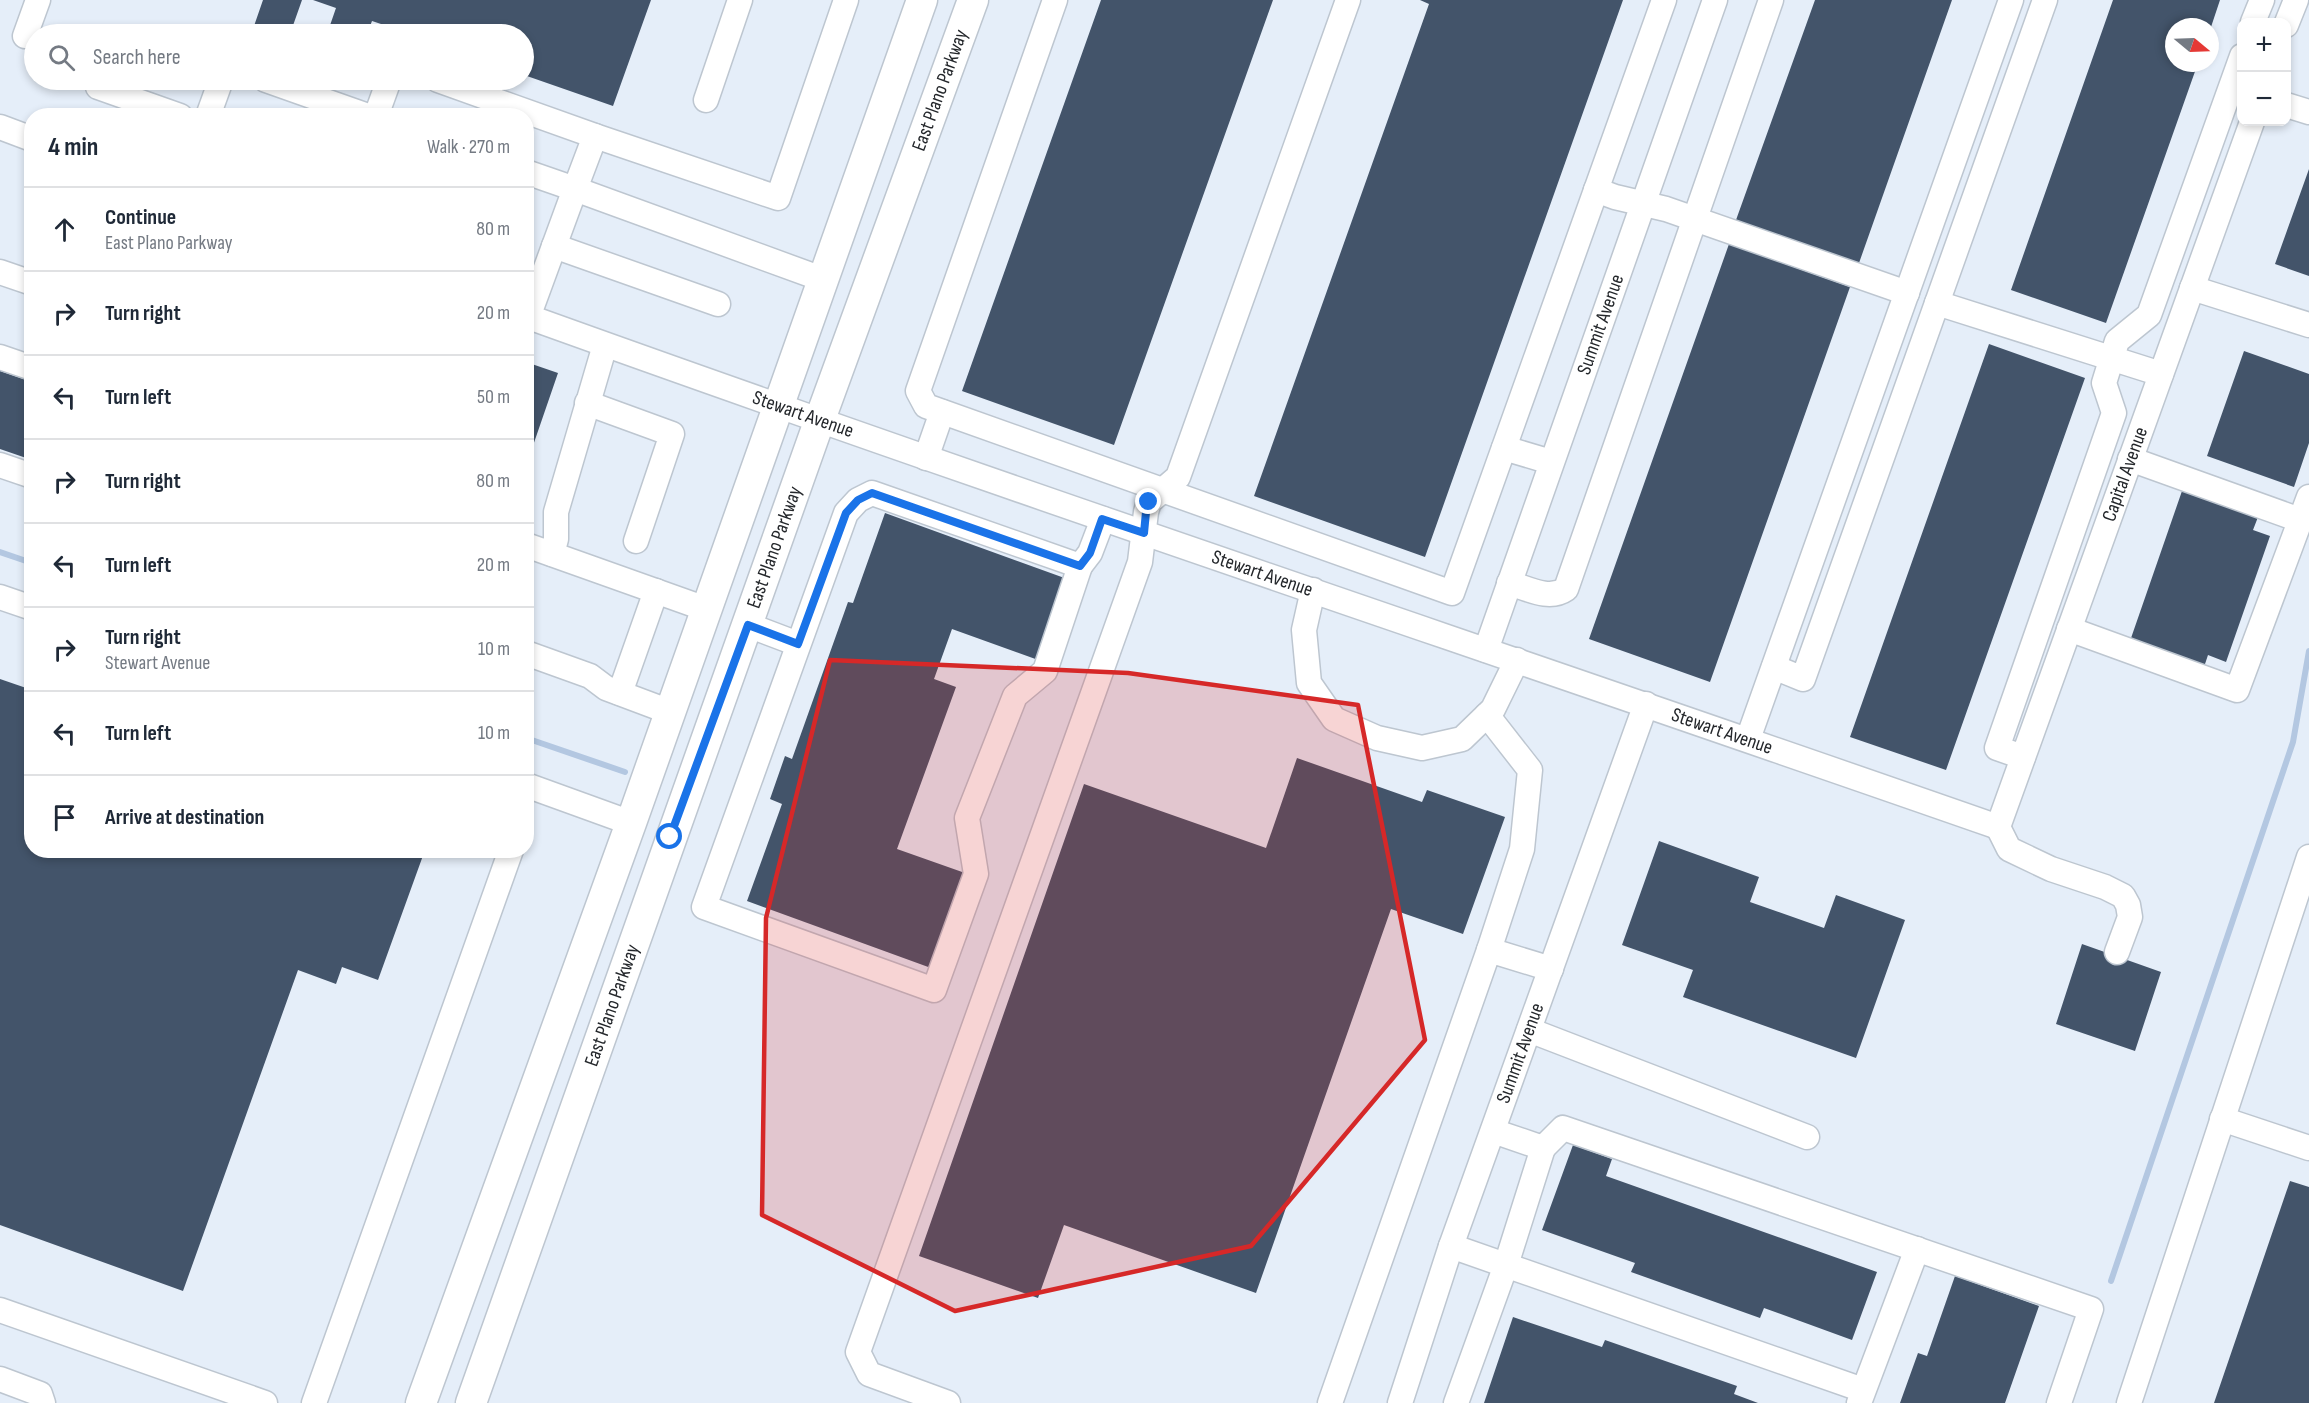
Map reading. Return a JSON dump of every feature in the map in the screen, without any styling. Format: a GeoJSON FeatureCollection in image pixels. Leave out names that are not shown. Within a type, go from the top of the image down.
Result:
{"type":"FeatureCollection","features":[{"type":"Feature","properties":{"kind":"main road"},"geometry":{"type":"LineString","coordinates":[[421,1403],[631,823],[922,0]]}},
{"type":"Feature","properties":{"kind":"main road","name":"East Plano Parkway"},"geometry":{"type":"LineString","coordinates":[[471,1403],[670,837],[973,0]]}},
{"type":"Feature","properties":{"kind":"main road"},"geometry":{"type":"LineString","coordinates":[[706,609],[748,625]]}},
{"type":"Feature","properties":{"kind":"main road"},"geometry":{"type":"LineString","coordinates":[[670,712],[711,727]]}},
{"type":"Feature","properties":{"kind":"main road"},"geometry":{"type":"LineString","coordinates":[[631,823],[670,837]]}},
{"type":"Feature","properties":{"kind":"street"},"geometry":{"type":"LineString","coordinates":[[29,24],[38,0]]}},
{"type":"Feature","properties":{"kind":"street"},"geometry":{"type":"LineString","coordinates":[[706,100],[740,0]]}},
{"type":"Feature","properties":{"kind":"street"},"geometry":{"type":"LineString","coordinates":[[534,114],[778,198],[846,0]]}},
{"type":"Feature","properties":{"kind":"street"},"geometry":{"type":"LineString","coordinates":[[1055,0],[918,391],[926,406],[1452,593],[1664,0]]}},
{"type":"Feature","properties":{"kind":"street"},"geometry":{"type":"LineString","coordinates":[[948,1403],[869,1374],[858,1352],[1140,562],[1149,502],[1178,477],[1348,0]]}},
{"type":"Feature","properties":{"kind":"street","name":"Summit Avenue"},"geometry":{"type":"LineString","coordinates":[[1486,650],[1715,0]]}},
{"type":"Feature","properties":{"kind":"street"},"geometry":{"type":"LineString","coordinates":[[1509,583],[1547,595],[1559,594],[1566,589],[1771,0]]}},
{"type":"Feature","properties":{"kind":"street"},"geometry":{"type":"LineString","coordinates":[[1748,740],[2011,0]]}},
{"type":"Feature","properties":{"kind":"street"},"geometry":{"type":"LineString","coordinates":[[1774,667],[1803,679],[2045,0]]}},
{"type":"Feature","properties":{"kind":"street"},"geometry":{"type":"LineString","coordinates":[[2255,18],[2262,0]]}},
{"type":"Feature","properties":{"kind":"street"},"geometry":{"type":"LineString","coordinates":[[2289,18],[2296,0]]}},
{"type":"Feature","properties":{"kind":"street"},"geometry":{"type":"LineString","coordinates":[[2023,757],[1996,748],[2114,413],[2103,383],[2117,341],[2149,315],[2237,67]]}},
{"type":"Feature","properties":{"kind":"street"},"geometry":{"type":"LineString","coordinates":[[106,90],[157,108]]}},
{"type":"Feature","properties":{"kind":"street"},"geometry":{"type":"LineString","coordinates":[[211,108],[217,90]]}},
{"type":"Feature","properties":{"kind":"street"},"geometry":{"type":"LineString","coordinates":[[294,90],[345,108]]}},
{"type":"Feature","properties":{"kind":"street"},"geometry":{"type":"LineString","coordinates":[[379,108],[385,90]]}},
{"type":"Feature","properties":{"kind":"street"},"geometry":{"type":"LineString","coordinates":[[466,90],[516,108]]}},
{"type":"Feature","properties":{"kind":"street"},"geometry":{"type":"LineString","coordinates":[[2291,107],[2309,112]]}},
{"type":"Feature","properties":{"kind":"street","name":"Capital Avenue"},"geometry":{"type":"LineString","coordinates":[[1998,827],[2251,126]]}},
{"type":"Feature","properties":{"kind":"street"},"geometry":{"type":"LineString","coordinates":[[0,127],[24,136]]}},
{"type":"Feature","properties":{"kind":"street"},"geometry":{"type":"LineString","coordinates":[[534,299],[595,136]]}},
{"type":"Feature","properties":{"kind":"street"},"geometry":{"type":"LineString","coordinates":[[534,175],[822,279]]}},
{"type":"Feature","properties":{"kind":"street"},"geometry":{"type":"LineString","coordinates":[[1596,190],[1666,209],[1907,293]]}},
{"type":"Feature","properties":{"kind":"street"},"geometry":{"type":"LineString","coordinates":[[554,246],[718,304]]}},
{"type":"Feature","properties":{"kind":"street"},"geometry":{"type":"LineString","coordinates":[[0,272],[24,280]]}},
{"type":"Feature","properties":{"kind":"street"},"geometry":{"type":"LineString","coordinates":[[2192,288],[2309,325]]}},
{"type":"Feature","properties":{"kind":"street"},"geometry":{"type":"LineString","coordinates":[[1937,303],[2161,374]]}},
{"type":"Feature","properties":{"kind":"street","name":"Stewart Avenue"},"geometry":{"type":"LineString","coordinates":[[534,320],[819,422],[1646,704],[1998,827]]}},
{"type":"Feature","properties":{"kind":"street"},"geometry":{"type":"LineString","coordinates":[[552,554],[556,539],[556,512],[605,345]]}},
{"type":"Feature","properties":{"kind":"street"},"geometry":{"type":"LineString","coordinates":[[0,357],[24,365]]}},
{"type":"Feature","properties":{"kind":"street"},"geometry":{"type":"LineString","coordinates":[[587,403],[672,434],[636,542]]}},
{"type":"Feature","properties":{"kind":"street"},"geometry":{"type":"LineString","coordinates":[[926,458],[942,412]]}},
{"type":"Feature","properties":{"kind":"street"},"geometry":{"type":"LineString","coordinates":[[1504,448],[1551,462]]}},
{"type":"Feature","properties":{"kind":"street"},"geometry":{"type":"LineString","coordinates":[[2130,459],[2300,520]]}},
{"type":"Feature","properties":{"kind":"street"},"geometry":{"type":"LineString","coordinates":[[0,465],[24,473]]}},
{"type":"Feature","properties":{"kind":"street"},"geometry":{"type":"LineString","coordinates":[[1080,566],[872,493],[858,500],[846,513],[704,907],[934,990],[976,874],[967,818],[1015,696],[1045,671],[1080,566],[1090,553],[1102,519]]}},
{"type":"Feature","properties":{"kind":"street"},"geometry":{"type":"LineString","coordinates":[[2069,628],[2237,690],[2309,497]]}},
{"type":"Feature","properties":{"kind":"street"},"geometry":{"type":"LineString","coordinates":[[534,548],[706,609]]}},
{"type":"Feature","properties":{"kind":"street"},"geometry":{"type":"LineString","coordinates":[[1313,590],[1304,630],[1309,683],[1334,719],[1377,738],[1422,748],[1462,739],[1493,709],[1517,660]]}},
{"type":"Feature","properties":{"kind":"street"},"geometry":{"type":"LineString","coordinates":[[620,693],[656,591]]}},
{"type":"Feature","properties":{"kind":"street"},"geometry":{"type":"LineString","coordinates":[[0,597],[24,605]]}},
{"type":"Feature","properties":{"kind":"street"},"geometry":{"type":"LineString","coordinates":[[748,625],[798,644]]}},
{"type":"Feature","properties":{"kind":"street"},"geometry":{"type":"LineString","coordinates":[[534,656],[590,676],[606,688],[670,712]]}},
{"type":"Feature","properties":{"kind":"street","name":"Summit Avenue"},"geometry":{"type":"LineString","coordinates":[[1401,1403],[1451,1246],[1646,704]]}},
{"type":"Feature","properties":{"kind":"street"},"geometry":{"type":"LineString","coordinates":[[1330,1403],[1489,950],[1522,849],[1530,770],[1486,715]]}},
{"type":"Feature","properties":{"kind":"street"},"geometry":{"type":"LineString","coordinates":[[534,794],[631,823]]}},
{"type":"Feature","properties":{"kind":"street"},"geometry":{"type":"LineString","coordinates":[[1998,827],[2009,849],[2051,869],[2105,887],[2123,896],[2128,905],[2130,917],[2117,952]]}},
{"type":"Feature","properties":{"kind":"street"},"geometry":{"type":"LineString","coordinates":[[2129,1403],[2309,857]]}},
{"type":"Feature","properties":{"kind":"street"},"geometry":{"type":"LineString","coordinates":[[314,1403],[508,858]]}},
{"type":"Feature","properties":{"kind":"street"},"geometry":{"type":"LineString","coordinates":[[1489,950],[1551,969]]}},
{"type":"Feature","properties":{"kind":"street"},"geometry":{"type":"LineString","coordinates":[[1529,1030],[1807,1137]]}},
{"type":"Feature","properties":{"kind":"street"},"geometry":{"type":"LineString","coordinates":[[2222,1119],[2309,1148]]}},
{"type":"Feature","properties":{"kind":"street"},"geometry":{"type":"LineString","coordinates":[[1456,1403],[1506,1265],[1543,1148],[1563,1128],[2091,1309],[2059,1403]]}},
{"type":"Feature","properties":{"kind":"street"},"geometry":{"type":"LineString","coordinates":[[1493,1131],[1543,1148]]}},
{"type":"Feature","properties":{"kind":"street"},"geometry":{"type":"LineString","coordinates":[[1451,1246],[1861,1397],[1917,1249]]}},
{"type":"Feature","properties":{"kind":"street"},"geometry":{"type":"LineString","coordinates":[[0,1310],[265,1403]]}},
{"type":"Feature","properties":{"kind":"street"},"geometry":{"type":"LineString","coordinates":[[0,1379],[40,1394],[44,1403]]}},
{"type":"Feature","properties":{"kind":"highlighted area"},"geometry":{"type":"Polygon","coordinates":[[[830,660],[1128,673],[1358,705],[1425,1040],[1251,1246],[955,1311],[762,1215],[766,918],[830,660]]]}},
{"type":"Feature","properties":{"kind":"building"},"geometry":{"type":"Polygon","coordinates":[[[263,0],[302,0],[294,24],[255,24],[263,0]]]}},
{"type":"Feature","properties":{"kind":"building"},"geometry":{"type":"Polygon","coordinates":[[[313,0],[651,0],[613,106],[534,78],[534,24],[381,24],[372,21],[371,24],[330,24],[336,8],[313,0]]]}},
{"type":"Feature","properties":{"kind":"building"},"geometry":{"type":"Polygon","coordinates":[[[1101,0],[1273,0],[1114,445],[962,391],[1101,0]]]}},
{"type":"Feature","properties":{"kind":"building"},"geometry":{"type":"Polygon","coordinates":[[[1420,0],[1623,0],[1425,557],[1254,496],[1429,4],[1420,0]]]}},
{"type":"Feature","properties":{"kind":"building"},"geometry":{"type":"Polygon","coordinates":[[[1815,0],[1952,0],[1859,263],[1736,220],[1815,0]]]}},
{"type":"Feature","properties":{"kind":"building"},"geometry":{"type":"Polygon","coordinates":[[[2113,0],[2220,0],[2214,18],[2165,18],[2165,72],[2195,72],[2106,323],[2011,290],[2113,0]]]}},
{"type":"Feature","properties":{"kind":"building"},"geometry":{"type":"Polygon","coordinates":[[[2309,169],[2309,276],[2275,264],[2309,169]]]}},
{"type":"Feature","properties":{"kind":"building"},"geometry":{"type":"Polygon","coordinates":[[[1729,244],[1850,287],[1710,682],[1589,639],[1729,244]]]}},
{"type":"Feature","properties":{"kind":"building"},"geometry":{"type":"Polygon","coordinates":[[[1989,344],[2085,378],[1946,770],[1850,737],[1989,344]]]}},
{"type":"Feature","properties":{"kind":"building"},"geometry":{"type":"Polygon","coordinates":[[[2244,351],[2309,374],[2309,443],[2294,487],[2207,456],[2244,351]]]}},
{"type":"Feature","properties":{"kind":"building"},"geometry":{"type":"Polygon","coordinates":[[[534,365],[558,373],[534,443],[534,365]]]}},
{"type":"Feature","properties":{"kind":"building"},"geometry":{"type":"Polygon","coordinates":[[[0,371],[24,379],[24,457],[0,449],[0,371]]]}},
{"type":"Feature","properties":{"kind":"building"},"geometry":{"type":"Polygon","coordinates":[[[2182,491],[2258,517],[2253,530],[2270,536],[2226,662],[2208,655],[2204,667],[2130,641],[2182,491]]]}},
{"type":"Feature","properties":{"kind":"building"},"geometry":{"type":"Polygon","coordinates":[[[885,513],[1070,580],[1041,661],[952,629],[934,679],[956,687],[897,849],[965,873],[931,968],[747,901],[782,804],[770,799],[785,756],[792,759],[848,602],[853,603],[885,513]]]}},
{"type":"Feature","properties":{"kind":"building"},"geometry":{"type":"Polygon","coordinates":[[[0,679],[24,687],[24,858],[422,858],[378,980],[342,967],[336,984],[298,970],[183,1291],[0,1225],[0,679]]]}},
{"type":"Feature","properties":{"kind":"building"},"geometry":{"type":"Polygon","coordinates":[[[1297,758],[1422,802],[1427,790],[1505,817],[1463,934],[1391,909],[1256,1293],[1064,1225],[1038,1298],[919,1256],[1084,784],[1266,848],[1297,758]]]}},
{"type":"Feature","properties":{"kind":"building"},"geometry":{"type":"Polygon","coordinates":[[[1659,841],[1759,877],[1750,902],[1824,928],[1836,895],[1905,920],[1856,1058],[1683,997],[1693,970],[1622,945],[1659,841]]]}},
{"type":"Feature","properties":{"kind":"building"},"geometry":{"type":"Polygon","coordinates":[[[2082,944],[2161,972],[2135,1051],[2056,1024],[2082,944]]]}},
{"type":"Feature","properties":{"kind":"building"},"geometry":{"type":"Polygon","coordinates":[[[1573,1145],[1612,1159],[1606,1176],[1877,1272],[1852,1340],[1764,1308],[1760,1318],[1631,1272],[1635,1263],[1542,1230],[1573,1145]]]}},
{"type":"Feature","properties":{"kind":"building"},"geometry":{"type":"Polygon","coordinates":[[[2290,1181],[2309,1187],[2309,1403],[2214,1403],[2290,1181]]]}},
{"type":"Feature","properties":{"kind":"building"},"geometry":{"type":"Polygon","coordinates":[[[1955,1276],[2039,1306],[2005,1403],[1900,1403],[1918,1353],[1927,1356],[1955,1276]]]}},
{"type":"Feature","properties":{"kind":"building"},"geometry":{"type":"Polygon","coordinates":[[[1513,1317],[1602,1347],[1605,1340],[1737,1386],[1734,1394],[1758,1403],[1484,1403],[1513,1317]]]}},
{"type":"Feature","properties":{"kind":"waterway"},"geometry":{"type":"LineString","coordinates":[[0,552],[24,560]]}},
{"type":"Feature","properties":{"kind":"waterway"},"geometry":{"type":"LineString","coordinates":[[2111,1281],[2293,742],[2309,651]]}},
{"type":"Feature","properties":{"kind":"waterway"},"geometry":{"type":"LineString","coordinates":[[534,741],[625,772]]}},
{"type":"Feature","properties":{"kind":"route"},"geometry":{"type":"LineString","coordinates":[[670,837],[748,625],[798,644],[846,513],[858,500],[872,493],[1080,566],[1090,553],[1102,519],[1144,533],[1149,502]]}}]}
